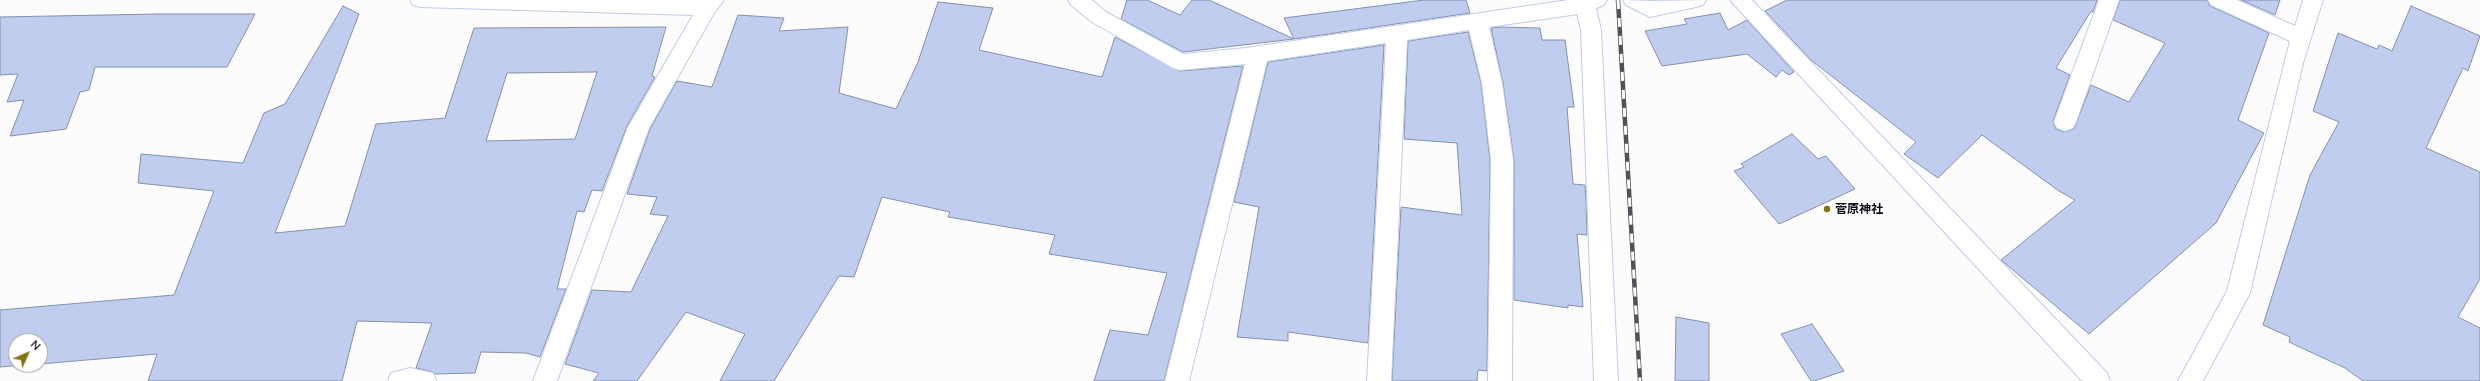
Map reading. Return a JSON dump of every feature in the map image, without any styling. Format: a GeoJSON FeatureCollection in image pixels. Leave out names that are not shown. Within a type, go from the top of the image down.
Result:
{"type":"FeatureCollection","features":[{"type":"Feature","properties":{"kind":"street"},"geometry":{"type":"LineString","coordinates":[[420,0],[711,4],[639,126],[545,381]]}},
{"type":"Feature","properties":{"kind":"street"},"geometry":{"type":"LineString","coordinates":[[1078,0],[1099,17],[1180,62],[1258,54],[1397,34],[1588,2],[1591,30],[1606,381]]}},
{"type":"Feature","properties":{"kind":"street"},"geometry":{"type":"LineString","coordinates":[[1633,0],[1650,9],[1696,0]]}},
{"type":"Feature","properties":{"kind":"street"},"geometry":{"type":"LineString","coordinates":[[1740,0],[2098,381]]}},
{"type":"Feature","properties":{"kind":"street"},"geometry":{"type":"LineString","coordinates":[[2066,122],[2109,0]]}},
{"type":"Feature","properties":{"kind":"street"},"geometry":{"type":"LineString","coordinates":[[2218,0],[2301,37]]}},
{"type":"Feature","properties":{"kind":"street"},"geometry":{"type":"LineString","coordinates":[[2190,381],[2238,293],[2301,37],[2312,0]]}},
{"type":"Feature","properties":{"kind":"street"},"geometry":{"type":"LineString","coordinates":[[1477,21],[1492,83],[1502,160],[1500,381]]}},
{"type":"Feature","properties":{"kind":"street"},"geometry":{"type":"LineString","coordinates":[[1379,381],[1397,34]]}},
{"type":"Feature","properties":{"kind":"street"},"geometry":{"type":"LineString","coordinates":[[1177,381],[1258,54]]}},
{"type":"Feature","properties":{"kind":"street"},"geometry":{"type":"LineString","coordinates":[[400,381],[410,379],[424,381]]}},
{"type":"Feature","properties":{"kind":"building"},"geometry":{"type":"Polygon","coordinates":[[[1127,0],[1147,0],[1180,15],[1192,0],[1209,0],[1294,39],[1183,52],[1121,19],[1127,0]]]}},
{"type":"Feature","properties":{"kind":"building"},"geometry":{"type":"Polygon","coordinates":[[[1424,0],[1466,0],[1470,13],[1294,39],[1284,18],[1424,0]]]}},
{"type":"Feature","properties":{"kind":"building"},"geometry":{"type":"Polygon","coordinates":[[[1787,0],[2097,0],[2093,12],[2091,11],[2056,68],[2070,75],[2053,121],[2056,129],[2064,132],[2074,129],[2091,85],[2129,102],[2165,43],[2113,20],[2120,0],[2207,0],[2210,6],[2269,33],[2238,120],[2264,133],[2216,223],[2089,334],[2001,260],[2075,200],[2059,191],[1982,135],[1938,178],[1904,154],[1916,142],[1811,60],[1765,11],[1787,0]]]}},
{"type":"Feature","properties":{"kind":"building"},"geometry":{"type":"Polygon","coordinates":[[[2241,0],[2280,0],[2275,15],[2241,0]]]}},
{"type":"Feature","properties":{"kind":"building"},"geometry":{"type":"Polygon","coordinates":[[[938,2],[993,8],[979,50],[1102,77],[1115,37],[1180,71],[1243,66],[1164,381],[1094,381],[1110,330],[1148,335],[1167,273],[1049,254],[1055,235],[948,217],[950,212],[882,197],[854,277],[839,276],[774,381],[720,381],[745,334],[686,312],[637,381],[593,381],[599,373],[565,364],[592,290],[631,292],[668,216],[650,214],[657,197],[627,194],[650,129],[677,81],[712,87],[738,15],[784,18],[779,31],[848,27],[839,93],[896,109],[918,62],[938,2]]]}},
{"type":"Feature","properties":{"kind":"building"},"geometry":{"type":"Polygon","coordinates":[[[343,6],[359,14],[275,233],[345,226],[376,124],[445,118],[474,28],[666,27],[652,76],[655,77],[627,126],[602,191],[592,190],[584,212],[577,211],[557,289],[566,289],[540,357],[526,353],[481,352],[475,373],[435,374],[433,372],[416,368],[432,323],[357,321],[342,381],[148,381],[157,354],[48,363],[48,333],[8,333],[8,366],[0,367],[0,310],[174,295],[214,191],[138,183],[141,154],[243,163],[264,113],[285,104],[343,6]],[[597,72],[507,73],[486,141],[575,139],[597,72]]]}},
{"type":"Feature","properties":{"kind":"building"},"geometry":{"type":"Polygon","coordinates":[[[2411,6],[2480,36],[2468,71],[2463,68],[2426,148],[2480,172],[2480,279],[2458,317],[2480,328],[2480,381],[2363,381],[2345,368],[2289,342],[2290,337],[2263,325],[2310,175],[2339,122],[2313,111],[2338,33],[2377,49],[2379,45],[2392,51],[2411,6]]]}},
{"type":"Feature","properties":{"kind":"building"},"geometry":{"type":"Polygon","coordinates":[[[1720,13],[1728,30],[1747,20],[1794,72],[1789,75],[1782,70],[1776,77],[1747,54],[1662,66],[1645,31],[1687,24],[1684,19],[1720,13]]]}},
{"type":"Feature","properties":{"kind":"building"},"geometry":{"type":"Polygon","coordinates":[[[255,14],[227,67],[95,67],[89,90],[80,92],[66,129],[10,136],[24,100],[7,102],[18,74],[0,75],[0,17],[255,14]]]}},
{"type":"Feature","properties":{"kind":"building"},"geometry":{"type":"Polygon","coordinates":[[[1491,28],[1540,28],[1542,40],[1565,40],[1574,107],[1567,107],[1573,184],[1585,185],[1586,199],[1587,235],[1577,234],[1583,307],[1568,305],[1568,308],[1514,300],[1514,160],[1503,83],[1491,28]]]}},
{"type":"Feature","properties":{"kind":"building"},"geometry":{"type":"Polygon","coordinates":[[[1468,32],[1481,83],[1490,160],[1487,371],[1478,370],[1477,381],[1392,381],[1401,207],[1462,215],[1457,143],[1404,139],[1408,41],[1468,32]]]}},
{"type":"Feature","properties":{"kind":"building"},"geometry":{"type":"Polygon","coordinates":[[[1384,45],[1368,343],[1288,332],[1288,341],[1237,337],[1259,207],[1234,202],[1268,62],[1384,45]]]}},
{"type":"Feature","properties":{"kind":"building"},"geometry":{"type":"Polygon","coordinates":[[[1792,134],[1818,159],[1826,156],[1855,189],[1779,224],[1734,171],[1744,167],[1741,164],[1792,134]]]}},
{"type":"Feature","properties":{"kind":"building"},"geometry":{"type":"Polygon","coordinates":[[[1676,317],[1709,323],[1709,381],[1675,381],[1676,317]]]}},
{"type":"Feature","properties":{"kind":"building"},"geometry":{"type":"Polygon","coordinates":[[[1812,324],[1844,371],[1814,381],[1811,381],[1781,334],[1812,324]]]}},
{"type":"Feature","properties":{"kind":"railway"},"geometry":{"type":"LineString","coordinates":[[1618,0],[1640,381]]}},
{"type":"Feature","properties":{"kind":"place","name":"菅原神社"},"geometry":{"type":"Point","coordinates":[1827,209]}}]}
